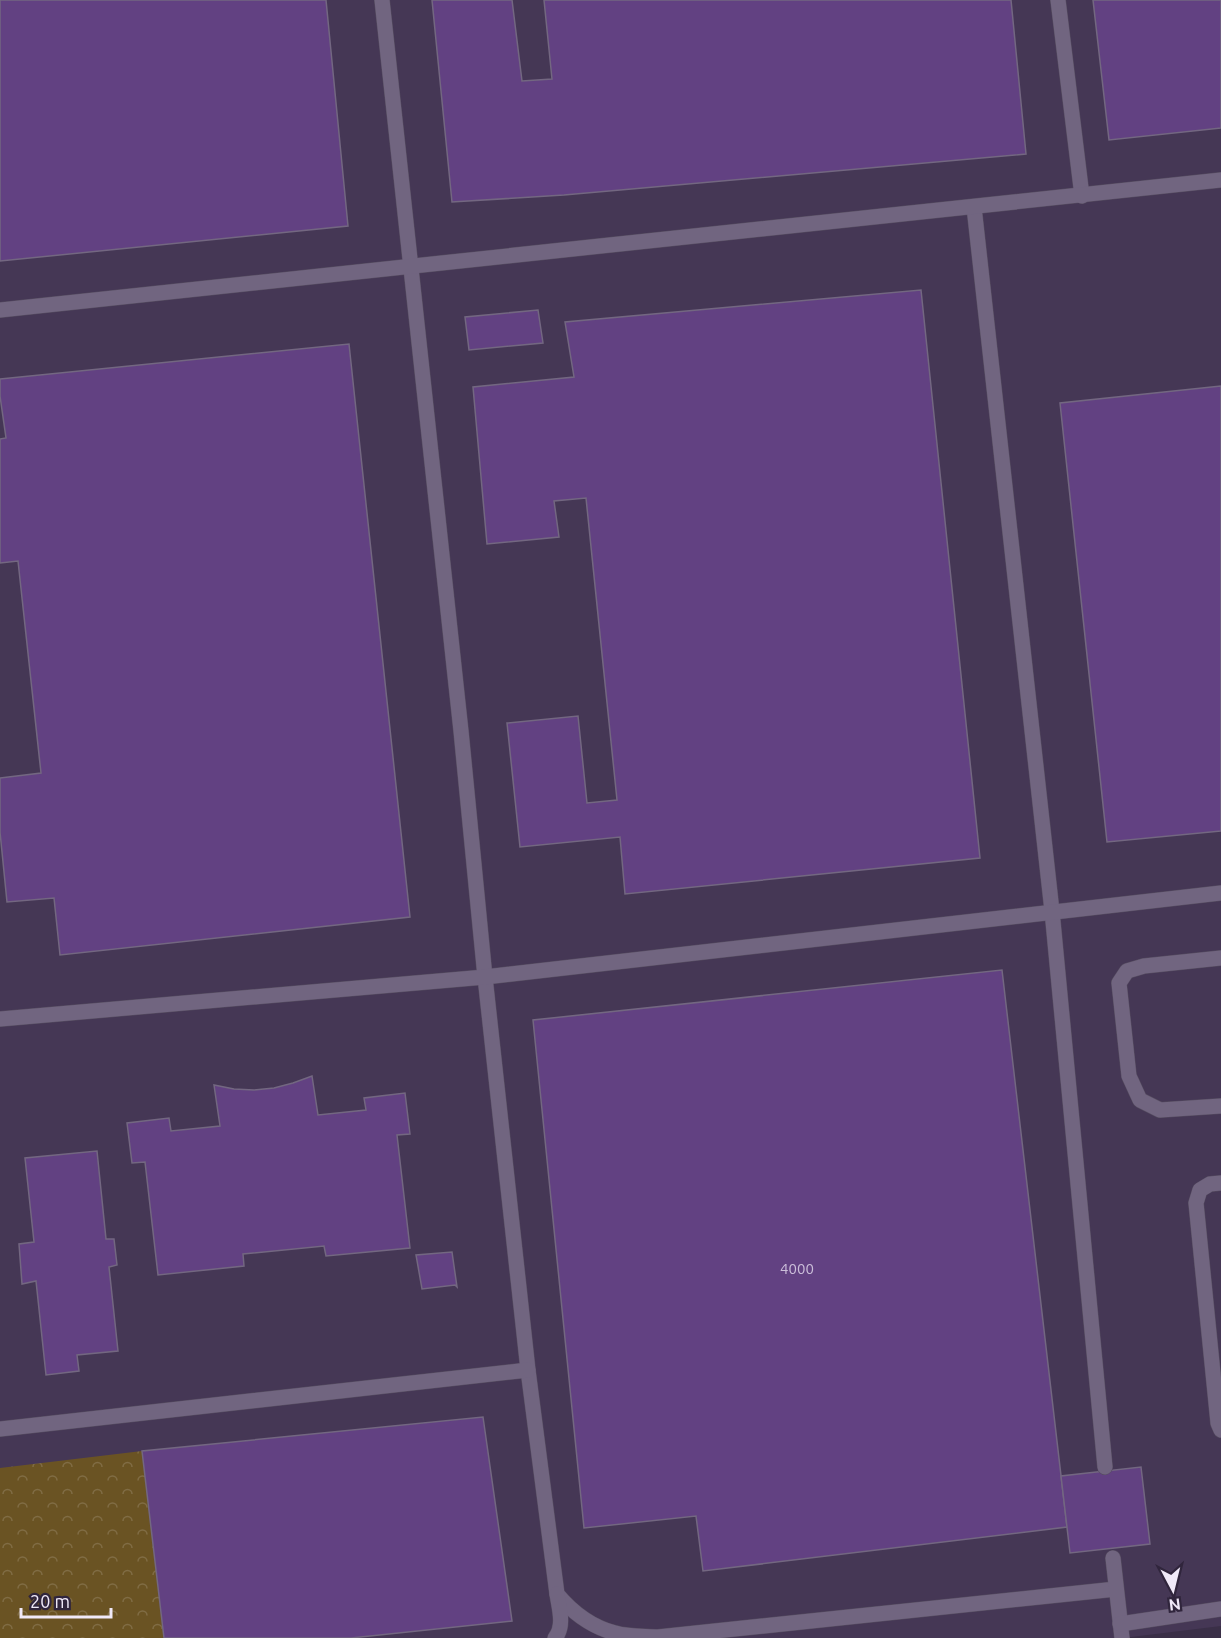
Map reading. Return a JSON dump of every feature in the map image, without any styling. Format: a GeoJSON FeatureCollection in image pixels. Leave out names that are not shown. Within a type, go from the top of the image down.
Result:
{"type":"FeatureCollection","features":[{"type":"Feature","properties":{"kind":"lane"},"geometry":{"type":"LineString","coordinates":[[382,0],[528,1371],[561,1618],[560,1632],[555,1638]]}},
{"type":"Feature","properties":{"kind":"lane"},"geometry":{"type":"LineString","coordinates":[[1058,0],[1082,196]]}},
{"type":"Feature","properties":{"kind":"lane"},"geometry":{"type":"LineString","coordinates":[[0,310],[1221,180]]}},
{"type":"Feature","properties":{"kind":"lane"},"geometry":{"type":"LineString","coordinates":[[974,207],[1052,911],[1104,1467]]}},
{"type":"Feature","properties":{"kind":"lane"},"geometry":{"type":"LineString","coordinates":[[0,1019],[485,977],[1221,892]]}},
{"type":"Feature","properties":{"kind":"lane"},"geometry":{"type":"LineString","coordinates":[[1221,958],[1144,966],[1127,971],[1119,983],[1129,1076],[1140,1100],[1160,1110],[1221,1106]]}},
{"type":"Feature","properties":{"kind":"lane"},"geometry":{"type":"LineString","coordinates":[[1221,1183],[1210,1184],[1200,1190],[1196,1203],[1218,1423],[1221,1430]]}},
{"type":"Feature","properties":{"kind":"lane"},"geometry":{"type":"LineString","coordinates":[[0,1429],[528,1371]]}},
{"type":"Feature","properties":{"kind":"lane"},"geometry":{"type":"LineString","coordinates":[[1113,1558],[1121,1631],[1221,1609]]}},
{"type":"Feature","properties":{"kind":"lane"},"geometry":{"type":"LineString","coordinates":[[557,1594],[567,1606],[588,1621],[616,1634],[658,1637],[1116,1589]]}},
{"type":"Feature","properties":{"kind":"shaded area"},"geometry":{"type":"Polygon","coordinates":[[[0,0],[1221,0],[1221,1626],[1123,1638],[0,1638],[0,0]]]}},
{"type":"Feature","properties":{"kind":"green space"},"geometry":{"type":"Polygon","coordinates":[[[142,1451],[164,1638],[0,1638],[0,1468],[142,1451]]]}},
{"type":"Feature","properties":{"kind":"building"},"geometry":{"type":"Polygon","coordinates":[[[0,0],[326,0],[348,226],[0,261],[0,0]]]}},
{"type":"Feature","properties":{"kind":"building"},"geometry":{"type":"Polygon","coordinates":[[[432,0],[512,0],[522,81],[552,79],[544,0],[1011,0],[1026,154],[564,195],[452,202],[432,0]]]}},
{"type":"Feature","properties":{"kind":"building"},"geometry":{"type":"Polygon","coordinates":[[[1093,0],[1221,0],[1221,128],[1109,140],[1093,0]]]}},
{"type":"Feature","properties":{"kind":"building"},"geometry":{"type":"Polygon","coordinates":[[[921,290],[980,858],[625,894],[620,837],[520,847],[507,723],[578,716],[587,803],[617,800],[586,498],[554,501],[559,537],[487,544],[473,387],[574,377],[565,322],[921,290]]]}},
{"type":"Feature","properties":{"kind":"building"},"geometry":{"type":"Polygon","coordinates":[[[538,310],[543,343],[469,350],[465,317],[538,310]]]}},
{"type":"Feature","properties":{"kind":"building"},"geometry":{"type":"Polygon","coordinates":[[[349,344],[410,917],[60,955],[54,898],[7,902],[0,832],[0,778],[41,773],[18,561],[0,563],[0,439],[6,438],[0,379],[349,344]]]}},
{"type":"Feature","properties":{"kind":"building"},"geometry":{"type":"Polygon","coordinates":[[[1221,386],[1221,831],[1107,842],[1060,403],[1221,386]]]}},
{"type":"Feature","properties":{"kind":"building"},"geometry":{"type":"Polygon","coordinates":[[[1002,970],[1067,1527],[703,1571],[696,1516],[584,1528],[533,1020],[1002,970]]]}},
{"type":"Feature","properties":{"kind":"building"},"geometry":{"type":"Polygon","coordinates":[[[312,1076],[318,1115],[366,1110],[364,1098],[405,1093],[410,1134],[397,1135],[410,1248],[326,1256],[324,1246],[243,1254],[244,1266],[158,1275],[145,1162],[132,1163],[127,1123],[169,1118],[171,1131],[220,1126],[214,1085],[254,1090],[274,1088],[312,1076]]]}},
{"type":"Feature","properties":{"kind":"building"},"geometry":{"type":"Polygon","coordinates":[[[97,1151],[106,1239],[114,1239],[117,1265],[109,1267],[118,1351],[77,1355],[79,1371],[46,1375],[36,1281],[22,1284],[19,1244],[34,1242],[25,1158],[97,1151]]]}},
{"type":"Feature","properties":{"kind":"building"},"geometry":{"type":"Polygon","coordinates":[[[452,1252],[457,1287],[455,1285],[422,1289],[416,1255],[452,1252]]]}},
{"type":"Feature","properties":{"kind":"building"},"geometry":{"type":"Polygon","coordinates":[[[483,1417],[512,1621],[351,1638],[164,1638],[142,1451],[483,1417]]]}},
{"type":"Feature","properties":{"kind":"building"},"geometry":{"type":"Polygon","coordinates":[[[1141,1467],[1150,1544],[1070,1553],[1061,1476],[1141,1467]]]}}]}
